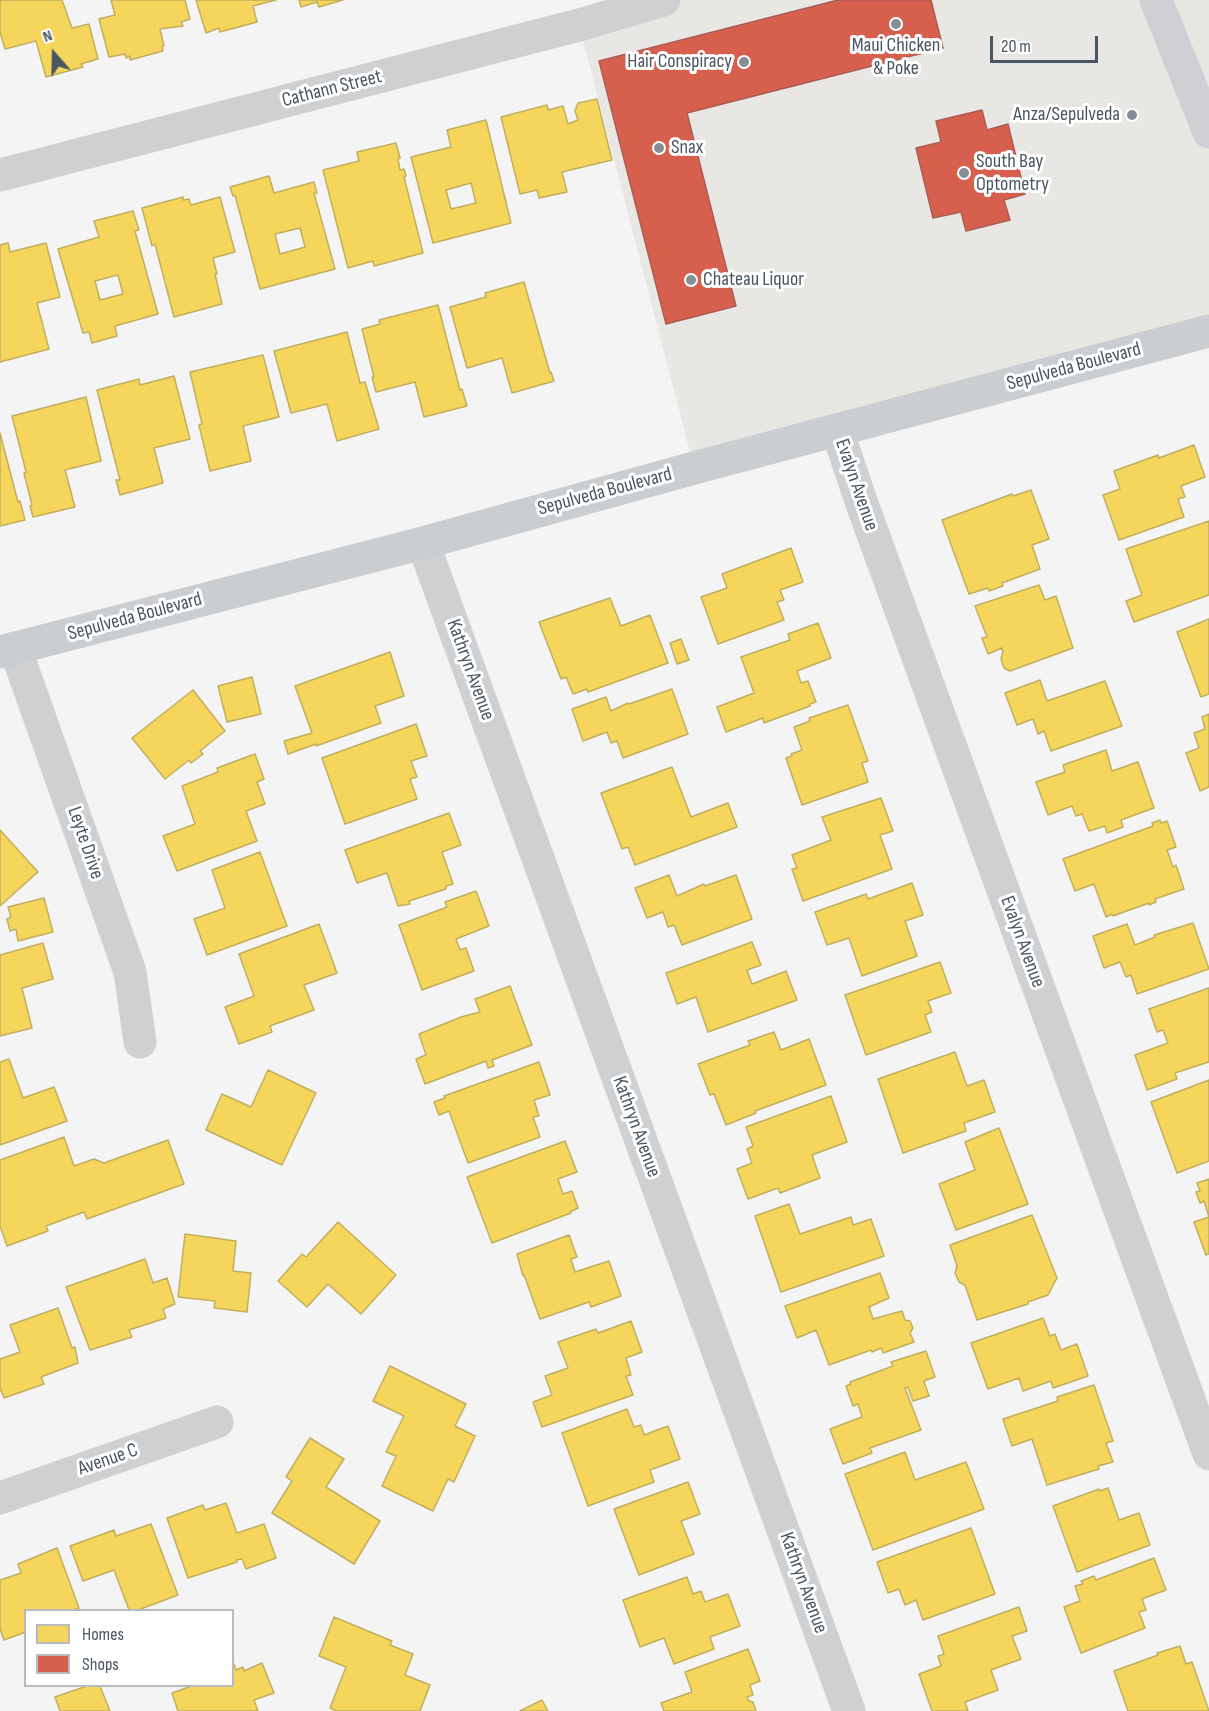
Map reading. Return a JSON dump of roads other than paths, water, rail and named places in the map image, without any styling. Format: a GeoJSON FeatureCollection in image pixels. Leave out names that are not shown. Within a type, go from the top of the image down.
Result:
{"type":"FeatureCollection","features":[{"type":"Feature","properties":{"kind":"main road"},"geometry":{"type":"LineString","coordinates":[[1156,0],[1209,132]]}},
{"type":"Feature","properties":{"kind":"main road","name":"Sepulveda Boulevard"},"geometry":{"type":"LineString","coordinates":[[8,650],[423,543],[1209,331]]}},
{"type":"Feature","properties":{"kind":"street","name":"Cathann Street"},"geometry":{"type":"LineString","coordinates":[[0,175],[572,13],[663,0]]}},
{"type":"Feature","properties":{"kind":"street","name":"Evalyn Avenue"},"geometry":{"type":"LineString","coordinates":[[837,430],[1209,1454]]}},
{"type":"Feature","properties":{"kind":"street","name":"Kathryn Avenue"},"geometry":{"type":"LineString","coordinates":[[423,543],[849,1711]]}},
{"type":"Feature","properties":{"kind":"street","name":"Leyte Drive"},"geometry":{"type":"LineString","coordinates":[[8,650],[130,972],[140,1042]]}},
{"type":"Feature","properties":{"kind":"street","name":"Avenue C"},"geometry":{"type":"LineString","coordinates":[[0,1498],[217,1422]]}},
{"type":"Feature","properties":{"kind":"place","name":"Maui Chicken & Poke"},"geometry":{"type":"Point","coordinates":[896,24]}},
{"type":"Feature","properties":{"kind":"place","name":"Hair Conspiracy"},"geometry":{"type":"Point","coordinates":[744,62]}},
{"type":"Feature","properties":{"kind":"place","name":"Anza/Sepulveda"},"geometry":{"type":"Point","coordinates":[1132,115]}},
{"type":"Feature","properties":{"kind":"place","name":"Snax"},"geometry":{"type":"Point","coordinates":[659,148]}},
{"type":"Feature","properties":{"kind":"place","name":"South Bay Optometry"},"geometry":{"type":"Point","coordinates":[964,173]}},
{"type":"Feature","properties":{"kind":"place","name":"Chateau Liquor"},"geometry":{"type":"Point","coordinates":[691,280]}}]}
